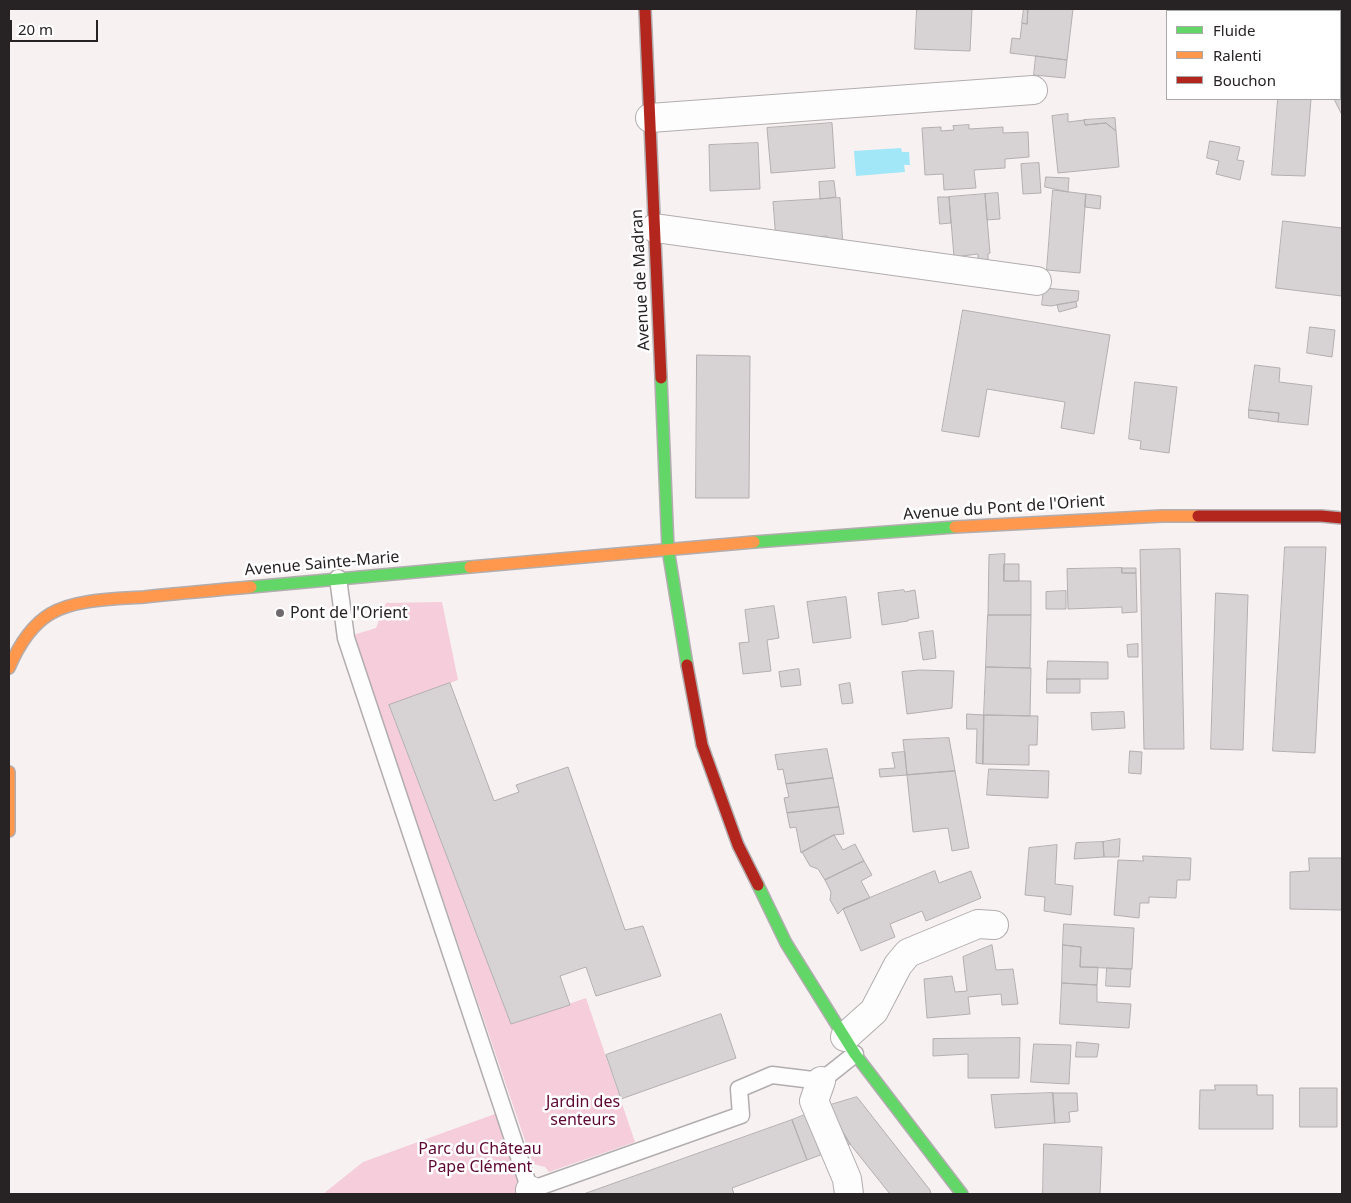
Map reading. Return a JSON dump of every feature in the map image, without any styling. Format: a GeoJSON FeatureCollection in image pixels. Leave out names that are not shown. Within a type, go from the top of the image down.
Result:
{"type":"FeatureCollection","features":[{"type":"Feature","properties":{"kind":"main road","name":"Avenue de Madran"},"geometry":{"type":"LineString","coordinates":[[645,9],[668,549],[677,611],[702,745],[738,845],[786,943],[850,1045],[962,1194]]}},
{"type":"Feature","properties":{"kind":"main road","name":"Avenue du Pont de l'Orient"},"geometry":{"type":"LineString","coordinates":[[668,549],[1091,519],[1162,516],[1321,516],[1342,518]]}},
{"type":"Feature","properties":{"kind":"main road","name":"Avenue Sainte-Marie"},"geometry":{"type":"LineString","coordinates":[[9,668],[16,640],[35,624],[61,609],[106,600],[668,549]]}},
{"type":"Feature","properties":{"kind":"main road"},"geometry":{"type":"LineString","coordinates":[[9,772],[9,831]]}},
{"type":"Feature","properties":{"kind":"street"},"geometry":{"type":"LineString","coordinates":[[650,118],[1033,90]]}},
{"type":"Feature","properties":{"kind":"street"},"geometry":{"type":"LineString","coordinates":[[654,228],[1037,280]]}},
{"type":"Feature","properties":{"kind":"street"},"geometry":{"type":"LineString","coordinates":[[850,1045],[874,1012],[898,964],[908,953],[978,924],[994,925]]}},
{"type":"Feature","properties":{"kind":"street"},"geometry":{"type":"LineString","coordinates":[[821,1081],[814,1101],[847,1178],[849,1194]]}},
{"type":"Feature","properties":{"kind":"lane"},"geometry":{"type":"LineString","coordinates":[[338,578],[346,638],[531,1192],[741,1115],[739,1089],[772,1075],[821,1081],[850,1045]]}},
{"type":"Feature","properties":{"kind":"green space","name":"Jardin des senteurs"},"geometry":{"type":"Polygon","coordinates":[[[442,602],[458,680],[389,706],[511,1024],[586,998],[635,1142],[549,1172],[545,1167],[533,1164],[353,635],[376,628],[386,603],[442,602]]]}},
{"type":"Feature","properties":{"kind":"green space","name":"Parc du Château Pape Clément"},"geometry":{"type":"Polygon","coordinates":[[[503,1111],[531,1194],[323,1194],[363,1162],[503,1111]]]}},
{"type":"Feature","properties":{"kind":"water"},"geometry":{"type":"Polygon","coordinates":[[[901,148],[902,152],[909,152],[910,165],[904,165],[905,172],[856,176],[854,151],[901,148]]]}},
{"type":"Feature","properties":{"kind":"building"},"geometry":{"type":"Polygon","coordinates":[[[917,9],[972,9],[970,51],[915,49],[917,9]]]}},
{"type":"Feature","properties":{"kind":"building"},"geometry":{"type":"Polygon","coordinates":[[[1024,9],[1028,9],[1027,24],[1022,23],[1024,9]]]}},
{"type":"Feature","properties":{"kind":"building"},"geometry":{"type":"Polygon","coordinates":[[[1028,9],[1073,9],[1067,60],[1010,53],[1012,38],[1020,39],[1022,23],[1027,24],[1028,9]]]}},
{"type":"Feature","properties":{"kind":"building"},"geometry":{"type":"Polygon","coordinates":[[[1342,29],[1341,66],[1341,30],[1342,29]]]}},
{"type":"Feature","properties":{"kind":"building"},"geometry":{"type":"Polygon","coordinates":[[[1036,56],[1067,60],[1065,78],[1034,75],[1036,56]]]}},
{"type":"Feature","properties":{"kind":"building"},"geometry":{"type":"Polygon","coordinates":[[[1341,90],[1342,115],[1334,100],[1341,100],[1341,90]]]}},
{"type":"Feature","properties":{"kind":"building"},"geometry":{"type":"Polygon","coordinates":[[[1278,100],[1311,100],[1305,176],[1272,175],[1278,100]]]}},
{"type":"Feature","properties":{"kind":"building"},"geometry":{"type":"Polygon","coordinates":[[[1068,114],[1068,122],[1084,120],[1085,125],[1106,123],[1116,131],[1119,167],[1058,173],[1052,116],[1068,114]]]}},
{"type":"Feature","properties":{"kind":"building"},"geometry":{"type":"Polygon","coordinates":[[[1115,118],[1116,131],[1106,123],[1085,125],[1084,120],[1115,118]]]}},
{"type":"Feature","properties":{"kind":"building"},"geometry":{"type":"Polygon","coordinates":[[[832,123],[835,168],[771,173],[767,128],[832,123]]]}},
{"type":"Feature","properties":{"kind":"building"},"geometry":{"type":"Polygon","coordinates":[[[969,125],[969,129],[1003,127],[1003,133],[1028,132],[1029,157],[1005,159],[1005,168],[974,170],[976,188],[944,190],[943,174],[925,175],[922,128],[941,127],[941,131],[954,130],[953,126],[969,125]]]}},
{"type":"Feature","properties":{"kind":"building"},"geometry":{"type":"Polygon","coordinates":[[[1210,141],[1240,147],[1237,160],[1244,161],[1240,180],[1216,174],[1219,161],[1207,158],[1210,141]]]}},
{"type":"Feature","properties":{"kind":"building"},"geometry":{"type":"Polygon","coordinates":[[[758,143],[760,189],[710,191],[709,145],[758,143]]]}},
{"type":"Feature","properties":{"kind":"building"},"geometry":{"type":"Polygon","coordinates":[[[1039,163],[1041,193],[1023,194],[1021,164],[1039,163]]]}},
{"type":"Feature","properties":{"kind":"building"},"geometry":{"type":"Polygon","coordinates":[[[1046,177],[1069,178],[1068,192],[1045,187],[1046,177]]]}},
{"type":"Feature","properties":{"kind":"building"},"geometry":{"type":"Polygon","coordinates":[[[834,181],[836,197],[820,199],[819,182],[834,181]]]}},
{"type":"Feature","properties":{"kind":"building"},"geometry":{"type":"Polygon","coordinates":[[[1053,190],[1086,194],[1080,273],[1047,270],[1053,190]]]}},
{"type":"Feature","properties":{"kind":"building"},"geometry":{"type":"Polygon","coordinates":[[[998,193],[1000,219],[987,220],[985,194],[998,193]]]}},
{"type":"Feature","properties":{"kind":"building"},"geometry":{"type":"Polygon","coordinates":[[[985,194],[990,253],[988,254],[988,260],[978,260],[978,254],[954,257],[949,197],[985,194]]]}},
{"type":"Feature","properties":{"kind":"building"},"geometry":{"type":"Polygon","coordinates":[[[1086,194],[1101,196],[1100,209],[1085,207],[1086,194]]]}},
{"type":"Feature","properties":{"kind":"building"},"geometry":{"type":"Polygon","coordinates":[[[938,197],[949,197],[951,223],[940,224],[938,197]]]}},
{"type":"Feature","properties":{"kind":"building"},"geometry":{"type":"Polygon","coordinates":[[[840,198],[843,247],[827,248],[827,236],[776,240],[773,202],[840,198]]]}},
{"type":"Feature","properties":{"kind":"building"},"geometry":{"type":"Polygon","coordinates":[[[1283,221],[1342,228],[1342,296],[1276,288],[1283,221]]]}},
{"type":"Feature","properties":{"kind":"building"},"geometry":{"type":"Polygon","coordinates":[[[1044,288],[1079,291],[1078,301],[1051,306],[1042,305],[1044,288]]]}},
{"type":"Feature","properties":{"kind":"building"},"geometry":{"type":"Polygon","coordinates":[[[1076,302],[1077,307],[1059,312],[1057,305],[1076,302]]]}},
{"type":"Feature","properties":{"kind":"building"},"geometry":{"type":"Polygon","coordinates":[[[963,310],[1110,335],[1094,434],[1061,428],[1065,402],[987,389],[979,437],[942,431],[963,310]]]}},
{"type":"Feature","properties":{"kind":"building"},"geometry":{"type":"Polygon","coordinates":[[[1310,327],[1335,330],[1332,357],[1307,353],[1310,327]]]}},
{"type":"Feature","properties":{"kind":"building"},"geometry":{"type":"Polygon","coordinates":[[[697,355],[750,356],[749,498],[696,498],[697,355]]]}},
{"type":"Feature","properties":{"kind":"building"},"geometry":{"type":"Polygon","coordinates":[[[1255,365],[1280,368],[1279,382],[1312,386],[1308,425],[1278,422],[1279,413],[1249,410],[1255,365]]]}},
{"type":"Feature","properties":{"kind":"building"},"geometry":{"type":"Polygon","coordinates":[[[1135,382],[1177,387],[1169,453],[1140,449],[1141,441],[1129,439],[1135,382]]]}},
{"type":"Feature","properties":{"kind":"building"},"geometry":{"type":"Polygon","coordinates":[[[1249,410],[1279,413],[1278,422],[1249,418],[1249,410]]]}},
{"type":"Feature","properties":{"kind":"building"},"geometry":{"type":"Polygon","coordinates":[[[1285,547],[1326,547],[1315,753],[1273,751],[1285,547]]]}},
{"type":"Feature","properties":{"kind":"building"},"geometry":{"type":"Polygon","coordinates":[[[1180,549],[1184,749],[1144,749],[1140,550],[1180,549]]]}},
{"type":"Feature","properties":{"kind":"building"},"geometry":{"type":"Polygon","coordinates":[[[1005,554],[1004,581],[1031,581],[1031,615],[988,615],[989,555],[1005,554]]]}},
{"type":"Feature","properties":{"kind":"building"},"geometry":{"type":"Polygon","coordinates":[[[1004,564],[1019,564],[1019,581],[1004,581],[1004,564]]]}},
{"type":"Feature","properties":{"kind":"building"},"geometry":{"type":"Polygon","coordinates":[[[1122,568],[1136,568],[1136,573],[1122,573],[1122,568]]]}},
{"type":"Feature","properties":{"kind":"building"},"geometry":{"type":"Polygon","coordinates":[[[1122,568],[1122,573],[1136,573],[1137,612],[1122,613],[1122,607],[1068,609],[1067,569],[1122,568]]]}},
{"type":"Feature","properties":{"kind":"building"},"geometry":{"type":"Polygon","coordinates":[[[904,590],[905,592],[915,590],[919,618],[882,625],[878,593],[904,590]]]}},
{"type":"Feature","properties":{"kind":"building"},"geometry":{"type":"Polygon","coordinates":[[[1066,591],[1066,609],[1046,609],[1046,592],[1066,591]]]}},
{"type":"Feature","properties":{"kind":"building"},"geometry":{"type":"Polygon","coordinates":[[[1216,593],[1248,595],[1243,750],[1211,749],[1216,593]]]}},
{"type":"Feature","properties":{"kind":"building"},"geometry":{"type":"Polygon","coordinates":[[[846,597],[851,638],[813,643],[807,602],[846,597]]]}},
{"type":"Feature","properties":{"kind":"building"},"geometry":{"type":"Polygon","coordinates":[[[774,606],[779,638],[767,640],[771,671],[743,674],[739,643],[749,642],[745,610],[774,606]]]}},
{"type":"Feature","properties":{"kind":"building"},"geometry":{"type":"Polygon","coordinates":[[[988,615],[1031,615],[1030,668],[986,667],[988,615]]]}},
{"type":"Feature","properties":{"kind":"building"},"geometry":{"type":"Polygon","coordinates":[[[933,631],[936,658],[923,660],[919,633],[933,631]]]}},
{"type":"Feature","properties":{"kind":"building"},"geometry":{"type":"Polygon","coordinates":[[[1138,644],[1138,657],[1128,657],[1127,645],[1138,644]]]}},
{"type":"Feature","properties":{"kind":"building"},"geometry":{"type":"Polygon","coordinates":[[[1048,661],[1108,662],[1108,679],[1047,679],[1048,661]]]}},
{"type":"Feature","properties":{"kind":"building"},"geometry":{"type":"Polygon","coordinates":[[[986,667],[1031,668],[1030,716],[984,715],[986,667]]]}},
{"type":"Feature","properties":{"kind":"building"},"geometry":{"type":"Polygon","coordinates":[[[799,669],[801,685],[781,687],[779,672],[799,669]]]}},
{"type":"Feature","properties":{"kind":"building"},"geometry":{"type":"Polygon","coordinates":[[[920,670],[954,671],[952,708],[907,714],[902,672],[920,670]]]}},
{"type":"Feature","properties":{"kind":"building"},"geometry":{"type":"Polygon","coordinates":[[[1047,679],[1080,679],[1080,693],[1047,693],[1047,679]]]}},
{"type":"Feature","properties":{"kind":"building"},"geometry":{"type":"Polygon","coordinates":[[[450,683],[494,801],[519,792],[516,785],[568,767],[625,930],[643,926],[661,976],[596,996],[586,967],[560,976],[570,1005],[511,1024],[389,705],[450,683]]]}},
{"type":"Feature","properties":{"kind":"building"},"geometry":{"type":"Polygon","coordinates":[[[850,683],[853,703],[842,704],[839,685],[850,683]]]}},
{"type":"Feature","properties":{"kind":"building"},"geometry":{"type":"Polygon","coordinates":[[[1124,712],[1125,728],[1092,730],[1091,713],[1124,712]]]}},
{"type":"Feature","properties":{"kind":"building"},"geometry":{"type":"Polygon","coordinates":[[[967,714],[984,715],[983,764],[976,763],[977,729],[967,729],[967,714]]]}},
{"type":"Feature","properties":{"kind":"building"},"geometry":{"type":"Polygon","coordinates":[[[984,715],[1038,716],[1037,745],[1029,745],[1029,765],[983,764],[984,715]]]}},
{"type":"Feature","properties":{"kind":"building"},"geometry":{"type":"Polygon","coordinates":[[[949,738],[955,771],[907,775],[903,740],[949,738]]]}},
{"type":"Feature","properties":{"kind":"building"},"geometry":{"type":"Polygon","coordinates":[[[827,749],[833,778],[786,784],[783,769],[778,770],[775,755],[827,749]]]}},
{"type":"Feature","properties":{"kind":"building"},"geometry":{"type":"Polygon","coordinates":[[[1130,751],[1142,752],[1141,774],[1129,773],[1130,751]]]}},
{"type":"Feature","properties":{"kind":"building"},"geometry":{"type":"Polygon","coordinates":[[[905,752],[907,775],[880,777],[879,769],[895,768],[892,753],[905,752]]]}},
{"type":"Feature","properties":{"kind":"building"},"geometry":{"type":"Polygon","coordinates":[[[989,769],[1049,771],[1048,798],[987,795],[989,769]]]}},
{"type":"Feature","properties":{"kind":"building"},"geometry":{"type":"Polygon","coordinates":[[[955,771],[969,848],[952,851],[948,828],[913,832],[907,775],[955,771]]]}},
{"type":"Feature","properties":{"kind":"building"},"geometry":{"type":"Polygon","coordinates":[[[833,778],[839,807],[787,813],[784,798],[789,797],[786,784],[833,778]]]}},
{"type":"Feature","properties":{"kind":"building"},"geometry":{"type":"Polygon","coordinates":[[[839,807],[844,834],[834,835],[801,853],[796,827],[790,828],[787,813],[839,807]]]}},
{"type":"Feature","properties":{"kind":"building"},"geometry":{"type":"Polygon","coordinates":[[[834,835],[843,850],[855,844],[864,861],[825,880],[818,869],[810,866],[802,852],[834,835]]]}},
{"type":"Feature","properties":{"kind":"building"},"geometry":{"type":"Polygon","coordinates":[[[1120,839],[1119,857],[1104,857],[1103,842],[1120,839]]]}},
{"type":"Feature","properties":{"kind":"building"},"geometry":{"type":"Polygon","coordinates":[[[1103,842],[1104,857],[1074,859],[1076,843],[1103,842]]]}},
{"type":"Feature","properties":{"kind":"building"},"geometry":{"type":"Polygon","coordinates":[[[1057,845],[1055,884],[1073,886],[1071,915],[1044,911],[1045,897],[1025,895],[1029,848],[1057,845]]]}},
{"type":"Feature","properties":{"kind":"building"},"geometry":{"type":"Polygon","coordinates":[[[1143,856],[1191,858],[1190,880],[1177,880],[1176,898],[1149,897],[1149,903],[1140,903],[1139,918],[1114,915],[1118,860],[1143,861],[1143,856]]]}},
{"type":"Feature","properties":{"kind":"building"},"geometry":{"type":"Polygon","coordinates":[[[1309,858],[1342,858],[1342,910],[1290,909],[1290,872],[1309,871],[1309,858]]]}},
{"type":"Feature","properties":{"kind":"building"},"geometry":{"type":"Polygon","coordinates":[[[864,861],[872,875],[861,881],[870,898],[843,909],[838,914],[830,900],[831,892],[825,880],[864,861]]]}},
{"type":"Feature","properties":{"kind":"building"},"geometry":{"type":"Polygon","coordinates":[[[935,871],[939,883],[971,871],[981,898],[926,921],[922,911],[890,924],[895,937],[861,951],[843,909],[935,871]]]}},
{"type":"Feature","properties":{"kind":"building"},"geometry":{"type":"Polygon","coordinates":[[[1064,924],[1134,928],[1132,969],[1080,967],[1081,947],[1063,945],[1064,924]]]}},
{"type":"Feature","properties":{"kind":"building"},"geometry":{"type":"Polygon","coordinates":[[[992,945],[996,970],[1013,969],[1018,1004],[1002,1005],[1001,994],[968,997],[970,1014],[927,1018],[924,979],[952,976],[955,992],[967,991],[963,957],[992,945]]]}},
{"type":"Feature","properties":{"kind":"building"},"geometry":{"type":"Polygon","coordinates":[[[1063,945],[1081,947],[1080,967],[1098,967],[1097,985],[1062,983],[1063,945]]]}},
{"type":"Feature","properties":{"kind":"building"},"geometry":{"type":"Polygon","coordinates":[[[1107,968],[1131,969],[1130,987],[1106,986],[1107,968]]]}},
{"type":"Feature","properties":{"kind":"building"},"geometry":{"type":"Polygon","coordinates":[[[1062,983],[1097,985],[1097,1002],[1131,1004],[1129,1028],[1060,1024],[1062,983]]]}},
{"type":"Feature","properties":{"kind":"building"},"geometry":{"type":"Polygon","coordinates":[[[721,1014],[736,1058],[621,1099],[606,1055],[721,1014]]]}},
{"type":"Feature","properties":{"kind":"building"},"geometry":{"type":"Polygon","coordinates":[[[1020,1038],[1019,1078],[968,1078],[968,1054],[933,1056],[933,1039],[1020,1038]]]}},
{"type":"Feature","properties":{"kind":"building"},"geometry":{"type":"Polygon","coordinates":[[[1077,1042],[1099,1044],[1097,1057],[1076,1057],[1077,1042]]]}},
{"type":"Feature","properties":{"kind":"building"},"geometry":{"type":"Polygon","coordinates":[[[1034,1044],[1071,1045],[1069,1084],[1031,1082],[1034,1044]]]}},
{"type":"Feature","properties":{"kind":"building"},"geometry":{"type":"Polygon","coordinates":[[[1215,1085],[1257,1085],[1257,1095],[1273,1095],[1273,1129],[1199,1129],[1200,1090],[1215,1090],[1215,1085]]]}},
{"type":"Feature","properties":{"kind":"building"},"geometry":{"type":"Polygon","coordinates":[[[1300,1088],[1337,1088],[1337,1127],[1300,1127],[1300,1088]]]}},
{"type":"Feature","properties":{"kind":"building"},"geometry":{"type":"Polygon","coordinates":[[[1053,1093],[1055,1123],[995,1128],[991,1095],[1053,1093]]]}},
{"type":"Feature","properties":{"kind":"building"},"geometry":{"type":"Polygon","coordinates":[[[1053,1093],[1077,1093],[1078,1111],[1069,1112],[1070,1122],[1055,1123],[1053,1093]]]}},
{"type":"Feature","properties":{"kind":"building"},"geometry":{"type":"Polygon","coordinates":[[[857,1097],[930,1190],[931,1194],[890,1194],[850,1144],[827,1106],[857,1097]]]}},
{"type":"Feature","properties":{"kind":"building"},"geometry":{"type":"Polygon","coordinates":[[[827,1106],[850,1144],[807,1160],[792,1120],[827,1106]]]}},
{"type":"Feature","properties":{"kind":"building"},"geometry":{"type":"Polygon","coordinates":[[[792,1120],[807,1160],[732,1188],[734,1194],[584,1194],[792,1120]]]}},
{"type":"Feature","properties":{"kind":"building"},"geometry":{"type":"Polygon","coordinates":[[[1044,1144],[1102,1147],[1100,1194],[1043,1194],[1044,1144]]]}},
{"type":"Feature","properties":{"kind":"traffic: fast"},"geometry":{"type":"LineString","coordinates":[[661,378],[668,549],[687,665]]}},
{"type":"Feature","properties":{"kind":"traffic: fast"},"geometry":{"type":"LineString","coordinates":[[754,542],[955,527]]}},
{"type":"Feature","properties":{"kind":"traffic: fast"},"geometry":{"type":"LineString","coordinates":[[251,587],[470,567]]}},
{"type":"Feature","properties":{"kind":"traffic: fast"},"geometry":{"type":"LineString","coordinates":[[758,885],[786,943],[855,1054],[962,1194]]}},
{"type":"Feature","properties":{"kind":"traffic: slow"},"geometry":{"type":"LineString","coordinates":[[955,527],[1162,516],[1198,516]]}},
{"type":"Feature","properties":{"kind":"traffic: slow"},"geometry":{"type":"LineString","coordinates":[[470,567],[754,542]]}},
{"type":"Feature","properties":{"kind":"traffic: slow"},"geometry":{"type":"LineString","coordinates":[[9,668],[16,652],[36,625],[50,614],[71,605],[251,587]]}},
{"type":"Feature","properties":{"kind":"traffic: slow"},"geometry":{"type":"LineString","coordinates":[[9,772],[9,831]]}},
{"type":"Feature","properties":{"kind":"traffic: jam"},"geometry":{"type":"LineString","coordinates":[[645,9],[661,378]]}},
{"type":"Feature","properties":{"kind":"traffic: jam"},"geometry":{"type":"LineString","coordinates":[[1198,516],[1321,516],[1342,518]]}},
{"type":"Feature","properties":{"kind":"traffic: jam"},"geometry":{"type":"LineString","coordinates":[[687,665],[702,745],[738,845],[758,885]]}},
{"type":"Feature","properties":{"kind":"place","name":"Pont de l'Orient"},"geometry":{"type":"Point","coordinates":[280,613]}}]}
